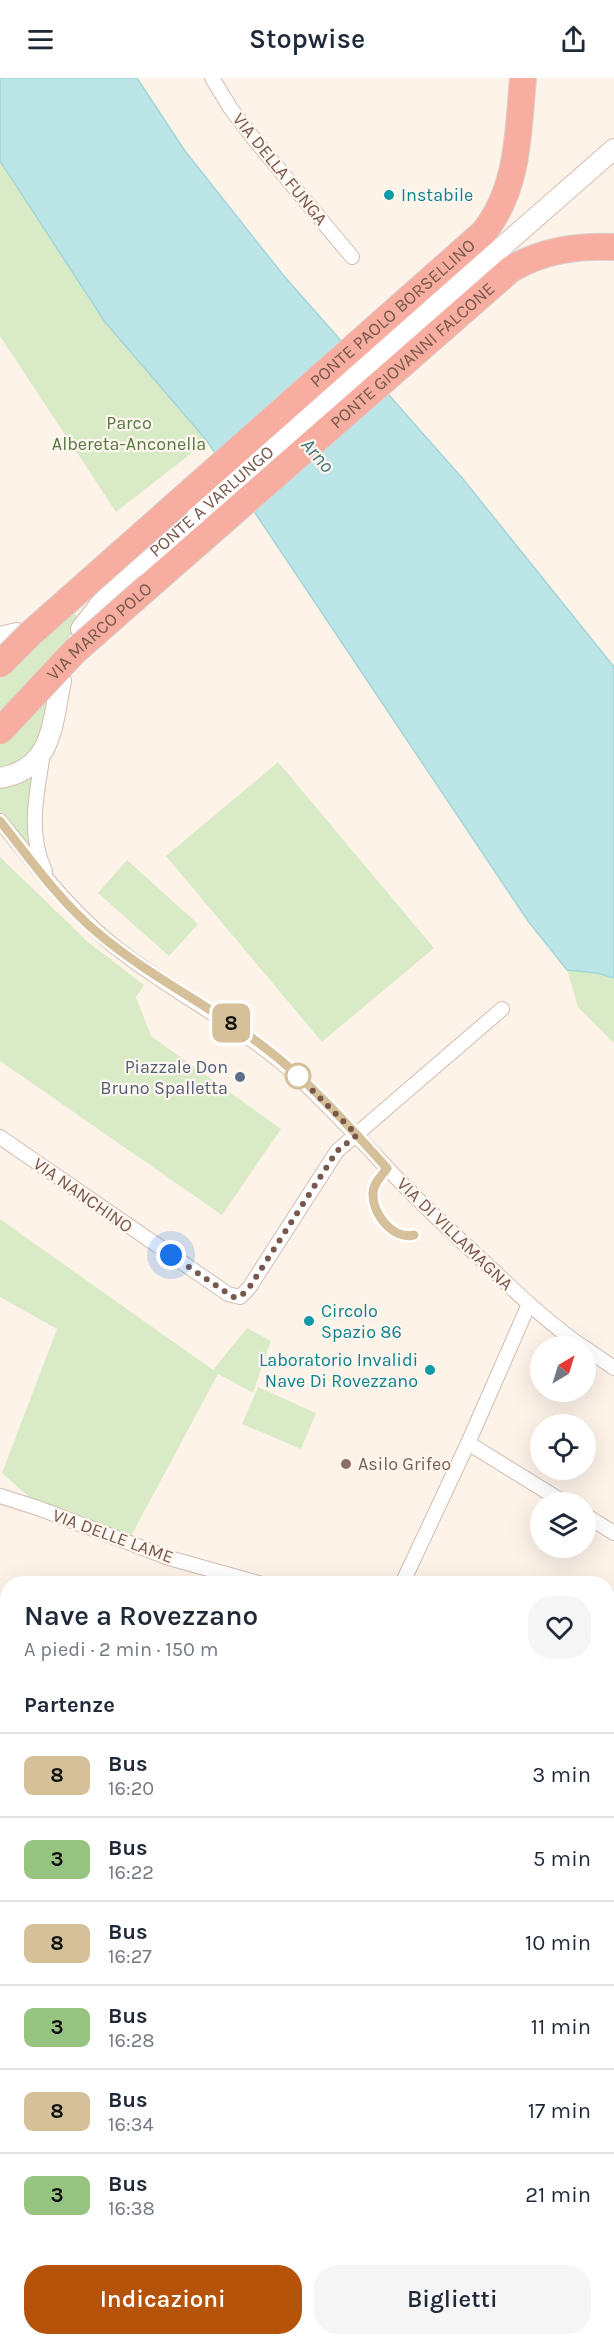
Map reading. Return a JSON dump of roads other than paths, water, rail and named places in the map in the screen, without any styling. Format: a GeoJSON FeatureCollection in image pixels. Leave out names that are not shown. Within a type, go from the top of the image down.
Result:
{"type":"FeatureCollection","features":[{"type":"Feature","properties":{"kind":"highway","name":"PONTE PAOLO BORSELLINO"},"geometry":{"type":"LineString","coordinates":[[0,664],[30,634],[483,233],[501,206],[511,177],[517,143],[523,78]]}},
{"type":"Feature","properties":{"kind":"highway","name":"PONTE GIOVANNI FALCONE"},"geometry":{"type":"LineString","coordinates":[[205,537],[511,269],[534,257],[560,249],[614,247]]}},
{"type":"Feature","properties":{"kind":"highway","name":"VIA MARCO POLO"},"geometry":{"type":"LineString","coordinates":[[0,731],[74,652],[205,537]]}},
{"type":"Feature","properties":{"kind":"street","name":"VIA DELLA FUNGA"},"geometry":{"type":"LineString","coordinates":[[212,78],[231,109],[352,257]]}},
{"type":"Feature","properties":{"kind":"street","name":"PONTE A VARLUNGO"},"geometry":{"type":"LineString","coordinates":[[81,629],[98,607],[134,569],[614,149]]}},
{"type":"Feature","properties":{"kind":"street","name":"PONTE A VARLUNGO"},"geometry":{"type":"LineString","coordinates":[[69,612],[86,603],[134,569]]}},
{"type":"Feature","properties":{"kind":"street"},"geometry":{"type":"LineString","coordinates":[[0,778],[21,772],[43,753],[62,681]]}},
{"type":"Feature","properties":{"kind":"street","name":"VIA DI VILLAMAGNA"},"geometry":{"type":"LineString","coordinates":[[43,753],[34,814],[36,848],[47,875],[79,915]]}},
{"type":"Feature","properties":{"kind":"street","name":"VIA DI VILLAMAGNA"},"geometry":{"type":"LineString","coordinates":[[0,821],[45,878],[97,933],[150,973],[233,1024],[266,1048],[357,1135],[414,1195],[529,1304],[569,1336]]}},
{"type":"Feature","properties":{"kind":"street"},"geometry":{"type":"LineString","coordinates":[[357,1135],[502,1009]]}},
{"type":"Feature","properties":{"kind":"street","name":"VIA NANCHINO"},"geometry":{"type":"LineString","coordinates":[[0,1137],[233,1297],[240,1297],[246,1293],[337,1151],[357,1135]]}},
{"type":"Feature","properties":{"kind":"street"},"geometry":{"type":"LineString","coordinates":[[406,1576],[468,1443],[529,1304]]}},
{"type":"Feature","properties":{"kind":"street","name":"VIA DI VILLAMAGNA"},"geometry":{"type":"LineString","coordinates":[[596,1356],[614,1368]]}},
{"type":"Feature","properties":{"kind":"street"},"geometry":{"type":"LineString","coordinates":[[468,1443],[547,1492]]}},
{"type":"Feature","properties":{"kind":"street","name":"VIA DELLE LAME"},"geometry":{"type":"LineString","coordinates":[[0,1496],[38,1508],[169,1558],[233,1576]]}},
{"type":"Feature","properties":{"kind":"street"},"geometry":{"type":"LineString","coordinates":[[596,1522],[614,1533]]}},
{"type":"Feature","properties":{"kind":"water","name":"Arno"},"geometry":{"type":"Polygon","coordinates":[[[0,78],[137,78],[185,151],[284,276],[463,479],[614,667],[614,978],[597,973],[567,970],[528,921],[207,441],[105,322],[0,161],[0,78]]]}},
{"type":"Feature","properties":{"kind":"place","name":"Instabile"},"geometry":{"type":"Point","coordinates":[389,195]}},
{"type":"Feature","properties":{"kind":"place","name":"Piazzale Don Bruno Spalletta"},"geometry":{"type":"Point","coordinates":[240,1077]}},
{"type":"Feature","properties":{"kind":"place","name":"Circolo Spazio 86"},"geometry":{"type":"Point","coordinates":[309,1321]}},
{"type":"Feature","properties":{"kind":"place","name":"Laboratorio Invalidi Nave Di Rovezzano"},"geometry":{"type":"Point","coordinates":[430,1370]}},
{"type":"Feature","properties":{"kind":"place","name":"Asilo Grifeo"},"geometry":{"type":"Point","coordinates":[346,1464]}},
{"type":"Feature","properties":{"kind":"park label","name":"Parco Albereta-Anconella"},"geometry":{"type":"Point","coordinates":[129,433]}}]}
